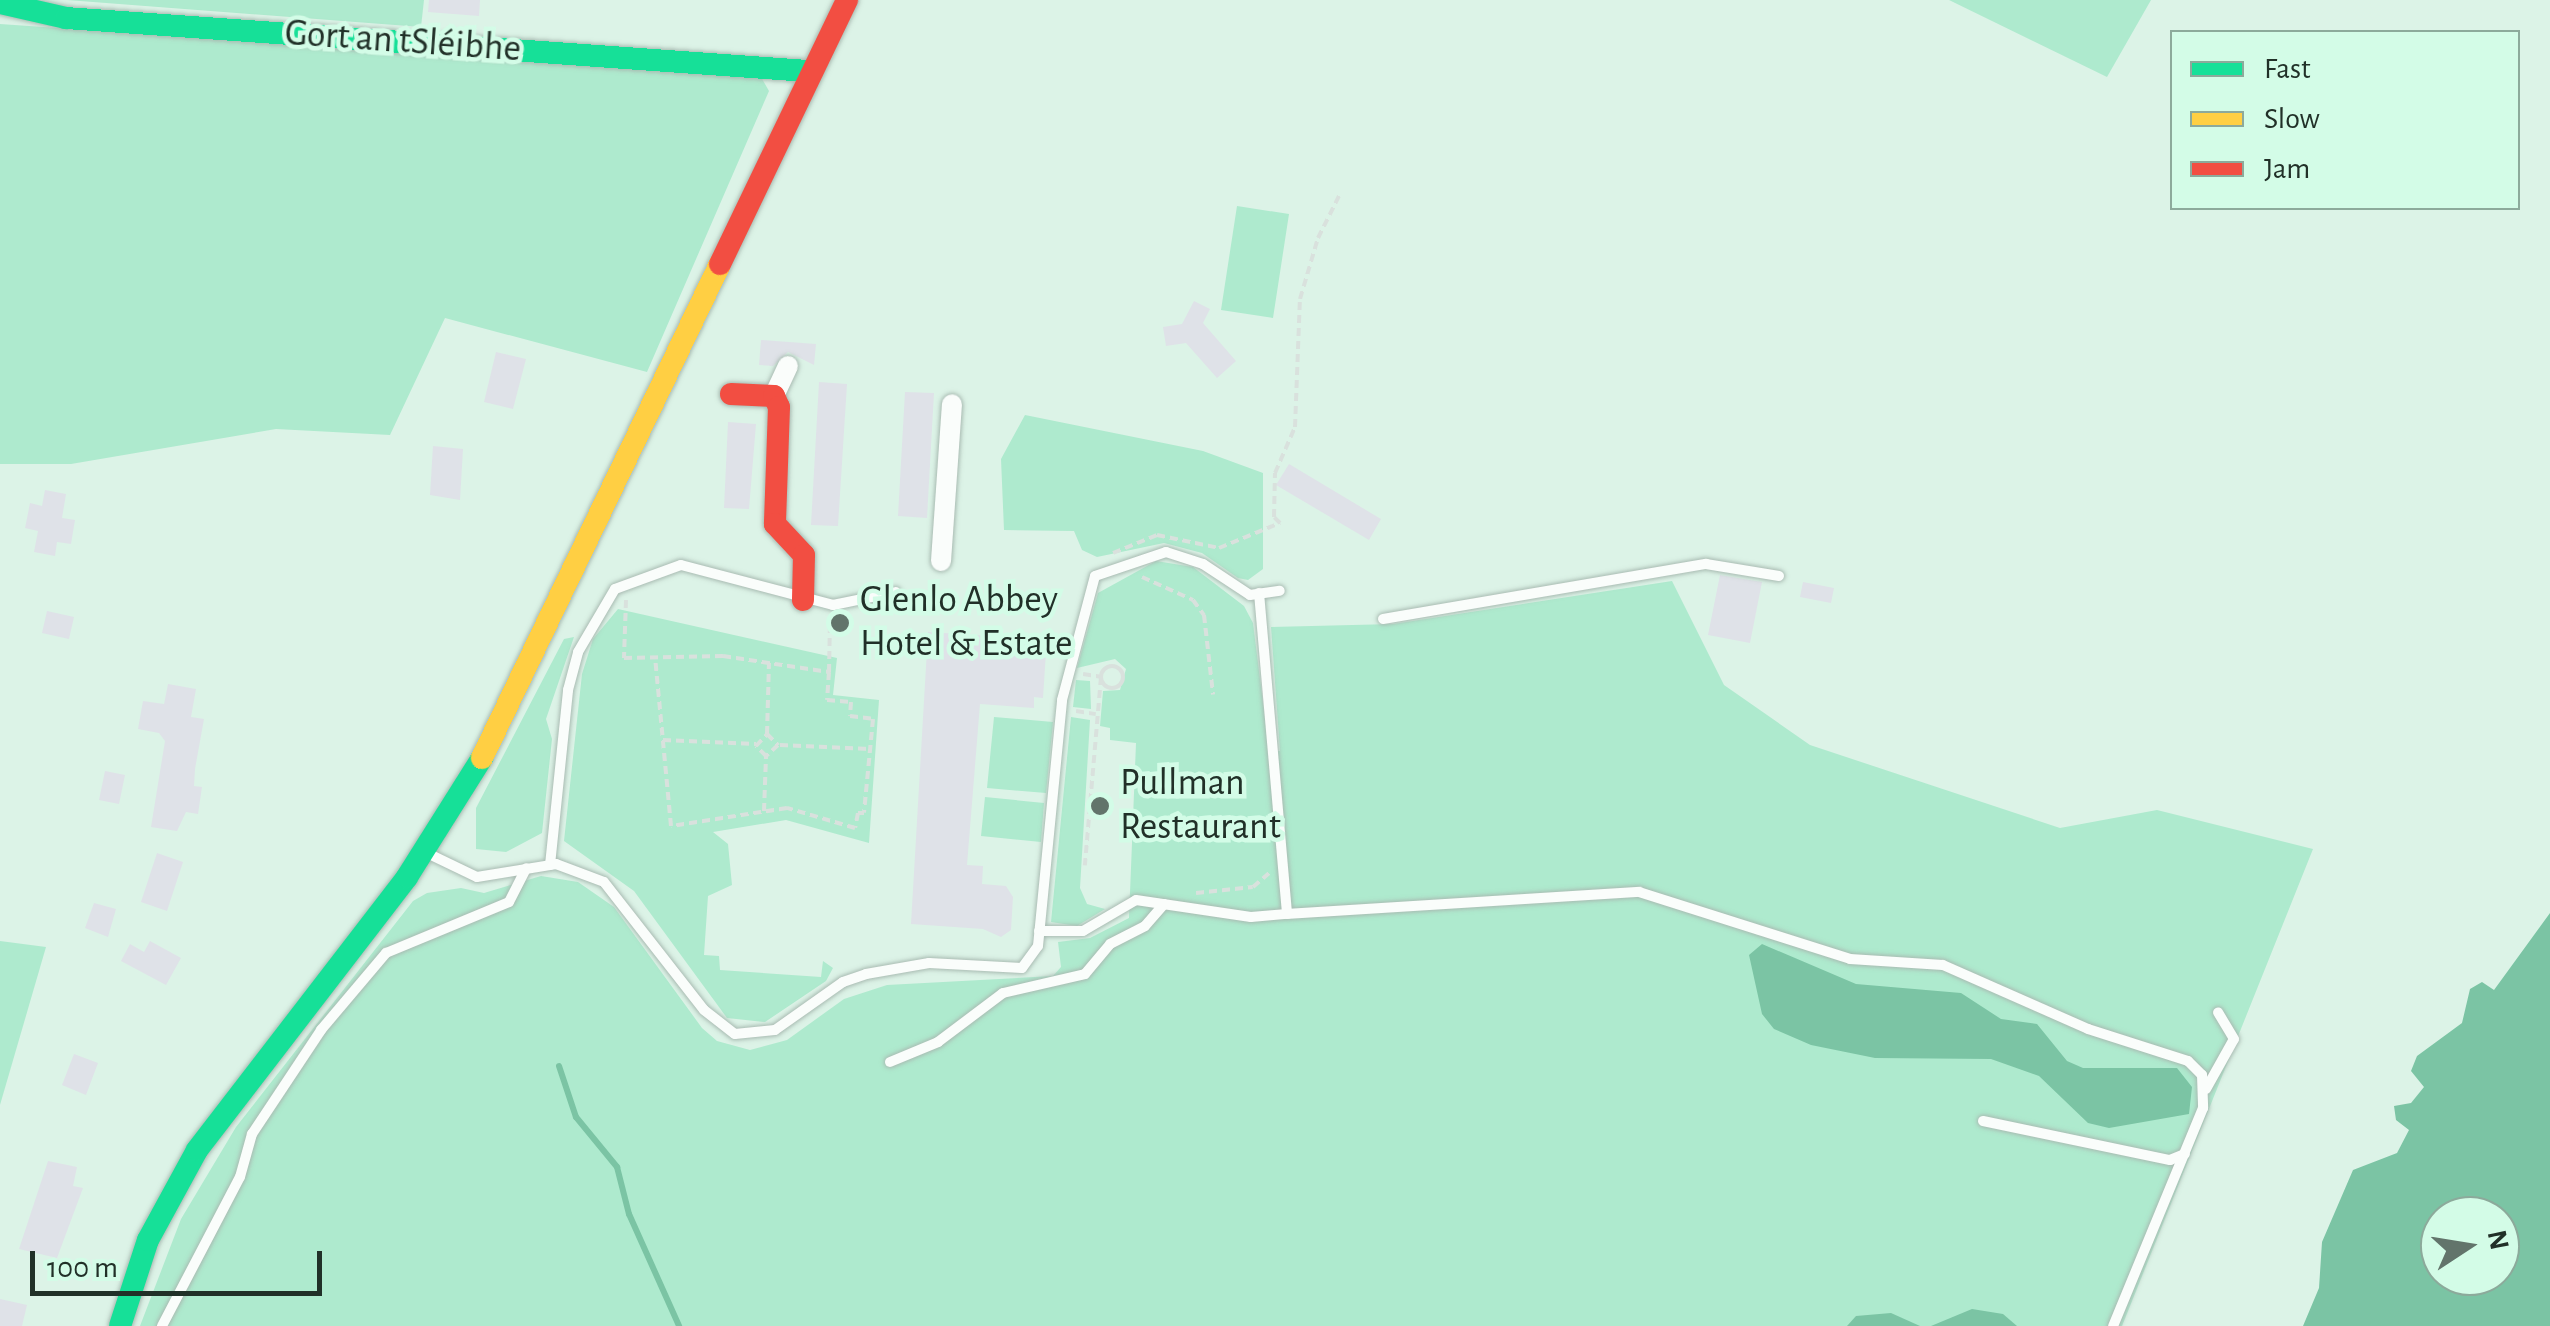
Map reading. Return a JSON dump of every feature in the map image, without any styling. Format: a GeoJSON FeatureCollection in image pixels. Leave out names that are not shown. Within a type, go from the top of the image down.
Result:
{"type":"FeatureCollection","features":[{"type":"Feature","properties":{"kind":"main road"},"geometry":{"type":"LineString","coordinates":[[120,1326],[148,1240],[197,1150],[424,852],[506,714],[807,71],[846,0]]}},
{"type":"Feature","properties":{"kind":"main road","name":"Gort an tSléibhe"},"geometry":{"type":"LineString","coordinates":[[0,2],[66,18],[807,71]]}},
{"type":"Feature","properties":{"kind":"main road"},"geometry":{"type":"LineString","coordinates":[[731,394],[774,396],[779,408],[775,524],[804,555],[803,600]]}},
{"type":"Feature","properties":{"kind":"street"},"geometry":{"type":"LineString","coordinates":[[774,396],[788,366]]}},
{"type":"Feature","properties":{"kind":"street"},"geometry":{"type":"LineString","coordinates":[[941,560],[952,404]]}},
{"type":"Feature","properties":{"kind":"lane"},"geometry":{"type":"LineString","coordinates":[[424,852],[477,877],[550,865],[604,882],[720,1028],[750,1036],[775,1030],[866,974],[929,963],[1022,968],[1038,946],[1061,710],[1088,586],[1110,569],[1166,552],[1259,594],[1280,591]]}},
{"type":"Feature","properties":{"kind":"lane"},"geometry":{"type":"LineString","coordinates":[[1383,619],[1706,564],[1778,576]]}},
{"type":"Feature","properties":{"kind":"lane"},"geometry":{"type":"LineString","coordinates":[[550,865],[568,690],[597,613],[622,586],[664,569],[694,566],[803,600],[832,605],[896,592]]}},
{"type":"Feature","properties":{"kind":"lane"},"geometry":{"type":"LineString","coordinates":[[1259,594],[1288,914]]}},
{"type":"Feature","properties":{"kind":"lane"},"geometry":{"type":"LineString","coordinates":[[162,1326],[240,1176],[252,1134],[321,1030],[386,953],[509,902],[526,868]]}},
{"type":"Feature","properties":{"kind":"lane"},"geometry":{"type":"LineString","coordinates":[[1038,931],[1083,931],[1136,900],[1251,917],[1639,892],[1850,959],[1942,964],[2088,1029],[2188,1061],[2206,1089]]}},
{"type":"Feature","properties":{"kind":"lane"},"geometry":{"type":"LineString","coordinates":[[890,1062],[938,1042],[1003,993],[1085,974],[1110,944],[1145,926],[1164,904]]}},
{"type":"Feature","properties":{"kind":"lane"},"geometry":{"type":"LineString","coordinates":[[2113,1326],[2185,1154],[2206,1089],[2234,1040],[2218,1012]]}},
{"type":"Feature","properties":{"kind":"lane"},"geometry":{"type":"LineString","coordinates":[[1983,1121],[2170,1160],[2185,1154]]}},
{"type":"Feature","properties":{"kind":"path"},"geometry":{"type":"LineString","coordinates":[[1214,694],[1212,639],[1193,600],[1110,569],[1117,548],[1142,537],[1172,535],[1219,548],[1280,523],[1274,517],[1274,474],[1295,427],[1300,299],[1318,238],[1340,196]]}},
{"type":"Feature","properties":{"kind":"path"},"geometry":{"type":"LineString","coordinates":[[622,586],[624,658],[769,663],[829,672]]}},
{"type":"Feature","properties":{"kind":"path"},"geometry":{"type":"LineString","coordinates":[[655,657],[671,826],[787,808],[856,828],[858,813],[864,813],[872,719],[850,716],[851,702],[827,700],[832,605]]}},
{"type":"Feature","properties":{"kind":"path"},"geometry":{"type":"LineString","coordinates":[[663,740],[756,744],[766,734],[769,663]]}},
{"type":"Feature","properties":{"kind":"path"},"geometry":{"type":"LineString","coordinates":[[1069,671],[1100,677],[1110,688],[1124,678],[1112,665],[1100,677],[1085,865]]}},
{"type":"Feature","properties":{"kind":"path"},"geometry":{"type":"LineString","coordinates":[[1061,710],[1096,714]]}},
{"type":"Feature","properties":{"kind":"path"},"geometry":{"type":"LineString","coordinates":[[766,734],[778,745],[870,749]]}},
{"type":"Feature","properties":{"kind":"path"},"geometry":{"type":"LineString","coordinates":[[756,744],[766,756],[764,812]]}},
{"type":"Feature","properties":{"kind":"path"},"geometry":{"type":"LineString","coordinates":[[766,756],[778,745]]}},
{"type":"Feature","properties":{"kind":"path"},"geometry":{"type":"LineString","coordinates":[[1164,904],[1181,895],[1253,887],[1283,855]]}},
{"type":"Feature","properties":{"kind":"shaded area"},"geometry":{"type":"Polygon","coordinates":[[[67,0],[424,0],[421,27],[67,0]]]}},
{"type":"Feature","properties":{"kind":"shaded area"},"geometry":{"type":"Polygon","coordinates":[[[1949,0],[2151,0],[2107,77],[1949,0]]]}},
{"type":"Feature","properties":{"kind":"shaded area"},"geometry":{"type":"Polygon","coordinates":[[[0,24],[761,77],[769,91],[647,372],[445,318],[390,435],[276,429],[71,464],[0,464],[0,24]]]}},
{"type":"Feature","properties":{"kind":"shaded area"},"geometry":{"type":"Polygon","coordinates":[[[1237,206],[1289,214],[1273,318],[1221,310],[1237,206]]]}},
{"type":"Feature","properties":{"kind":"shaded area"},"geometry":{"type":"Polygon","coordinates":[[[1025,415],[1203,451],[1263,473],[1263,569],[1248,580],[1238,578],[1202,553],[1164,543],[1097,557],[1082,550],[1074,531],[1004,530],[1001,459],[1025,415]]]}},
{"type":"Feature","properties":{"kind":"shaded area"},"geometry":{"type":"Polygon","coordinates":[[[1156,561],[1193,567],[1244,606],[1253,623],[1269,751],[1280,751],[1271,627],[1393,624],[1672,581],[1724,685],[1810,745],[2060,828],[2157,810],[2313,849],[2122,1326],[140,1326],[181,1219],[236,1127],[413,901],[427,893],[461,888],[484,893],[541,876],[578,882],[614,907],[702,1028],[717,1041],[750,1050],[787,1040],[844,999],[887,985],[1053,976],[1061,967],[1058,942],[1090,938],[1129,918],[1136,743],[1110,740],[1110,728],[1100,726],[1103,691],[1120,690],[1126,669],[1115,659],[1077,668],[1098,593],[1156,561]]]}},
{"type":"Feature","properties":{"kind":"shaded area"},"geometry":{"type":"Polygon","coordinates":[[[618,609],[837,658],[833,695],[879,700],[869,843],[786,820],[713,832],[728,844],[732,885],[708,896],[704,955],[719,956],[720,970],[821,977],[823,961],[833,968],[826,981],[765,1022],[727,1018],[634,891],[564,841],[582,674],[593,639],[618,609]]]}},
{"type":"Feature","properties":{"kind":"shaded area"},"geometry":{"type":"Polygon","coordinates":[[[574,637],[546,719],[552,739],[542,833],[506,852],[476,849],[476,808],[564,639],[574,637]]]}},
{"type":"Feature","properties":{"kind":"shaded area"},"geometry":{"type":"Polygon","coordinates":[[[1076,680],[1090,681],[1091,709],[1073,707],[1076,680]]]}},
{"type":"Feature","properties":{"kind":"shaded area"},"geometry":{"type":"Polygon","coordinates":[[[994,717],[1053,722],[1046,793],[987,788],[994,717]]]}},
{"type":"Feature","properties":{"kind":"shaded area"},"geometry":{"type":"Polygon","coordinates":[[[1071,717],[1090,720],[1080,888],[1087,904],[1105,909],[1077,926],[1051,922],[1071,717]]]}},
{"type":"Feature","properties":{"kind":"shaded area"},"geometry":{"type":"Polygon","coordinates":[[[985,797],[1044,803],[1041,842],[981,836],[985,797]]]}},
{"type":"Feature","properties":{"kind":"shaded area"},"geometry":{"type":"Polygon","coordinates":[[[2550,913],[2550,1326],[2303,1326],[2319,1288],[2322,1242],[2353,1170],[2397,1153],[2409,1130],[2396,1120],[2394,1106],[2411,1103],[2424,1087],[2411,1071],[2417,1056],[2462,1023],[2470,989],[2482,982],[2494,990],[2550,913]]]}},
{"type":"Feature","properties":{"kind":"shaded area"},"geometry":{"type":"Polygon","coordinates":[[[0,941],[46,947],[0,1105],[0,941]]]}},
{"type":"Feature","properties":{"kind":"shaded area"},"geometry":{"type":"Polygon","coordinates":[[[1762,944],[1856,984],[1961,993],[2001,1019],[2037,1024],[2067,1061],[2083,1068],[2177,1068],[2192,1087],[2189,1114],[2109,1128],[2088,1123],[2039,1076],[1991,1059],[1875,1058],[1811,1045],[1774,1029],[1762,1014],[1749,955],[1762,944]]]}},
{"type":"Feature","properties":{"kind":"shaded area"},"geometry":{"type":"Polygon","coordinates":[[[1972,1309],[2003,1314],[2017,1326],[1931,1326],[1972,1309]]]}},
{"type":"Feature","properties":{"kind":"shaded area"},"geometry":{"type":"Polygon","coordinates":[[[1891,1313],[1920,1326],[1847,1326],[1856,1316],[1891,1313]]]}},
{"type":"Feature","properties":{"kind":"building"},"geometry":{"type":"Polygon","coordinates":[[[429,0],[480,0],[479,16],[428,12],[429,0]]]}},
{"type":"Feature","properties":{"kind":"building"},"geometry":{"type":"Polygon","coordinates":[[[1194,301],[1210,309],[1203,323],[1236,361],[1217,378],[1186,343],[1166,346],[1163,327],[1182,324],[1194,301]]]}},
{"type":"Feature","properties":{"kind":"building"},"geometry":{"type":"Polygon","coordinates":[[[761,340],[816,344],[814,365],[788,352],[773,366],[759,365],[761,340]]]}},
{"type":"Feature","properties":{"kind":"building"},"geometry":{"type":"Polygon","coordinates":[[[496,352],[526,359],[513,409],[484,402],[496,352]]]}},
{"type":"Feature","properties":{"kind":"building"},"geometry":{"type":"Polygon","coordinates":[[[819,382],[847,384],[838,526],[811,525],[819,382]]]}},
{"type":"Feature","properties":{"kind":"building"},"geometry":{"type":"Polygon","coordinates":[[[905,392],[934,393],[927,518],[898,516],[905,392]]]}},
{"type":"Feature","properties":{"kind":"building"},"geometry":{"type":"Polygon","coordinates":[[[728,422],[756,424],[749,509],[724,508],[728,422]]]}},
{"type":"Feature","properties":{"kind":"building"},"geometry":{"type":"Polygon","coordinates":[[[433,446],[463,449],[460,500],[430,495],[433,446]]]}},
{"type":"Feature","properties":{"kind":"building"},"geometry":{"type":"Polygon","coordinates":[[[1289,464],[1381,519],[1369,540],[1276,485],[1289,464]]]}},
{"type":"Feature","properties":{"kind":"building"},"geometry":{"type":"Polygon","coordinates":[[[45,490],[66,494],[62,518],[75,520],[71,544],[57,542],[55,556],[34,552],[38,531],[25,528],[30,503],[42,506],[45,490]]]}},
{"type":"Feature","properties":{"kind":"building"},"geometry":{"type":"Polygon","coordinates":[[[1720,575],[1762,582],[1750,643],[1708,635],[1720,575]]]}},
{"type":"Feature","properties":{"kind":"building"},"geometry":{"type":"Polygon","coordinates":[[[1803,582],[1834,588],[1831,603],[1800,597],[1803,582]]]}},
{"type":"Feature","properties":{"kind":"building"},"geometry":{"type":"Polygon","coordinates":[[[47,611],[74,617],[69,639],[42,633],[47,611]]]}},
{"type":"Feature","properties":{"kind":"building"},"geometry":{"type":"Polygon","coordinates":[[[928,632],[1039,639],[1038,651],[1046,652],[1043,698],[1034,697],[1034,708],[980,704],[967,865],[983,866],[982,884],[1006,886],[1013,897],[1011,930],[1001,937],[983,929],[911,924],[928,632]]]}},
{"type":"Feature","properties":{"kind":"building"},"geometry":{"type":"Polygon","coordinates":[[[168,684],[196,689],[191,717],[204,719],[195,769],[194,786],[202,787],[198,814],[186,812],[177,831],[151,827],[165,741],[159,733],[138,729],[143,701],[164,704],[168,684]]]}},
{"type":"Feature","properties":{"kind":"building"},"geometry":{"type":"Polygon","coordinates":[[[105,771],[125,775],[119,804],[99,800],[105,771]]]}},
{"type":"Feature","properties":{"kind":"building"},"geometry":{"type":"Polygon","coordinates":[[[157,853],[183,862],[167,911],[141,902],[157,853]]]}},
{"type":"Feature","properties":{"kind":"building"},"geometry":{"type":"Polygon","coordinates":[[[94,903],[116,909],[108,937],[85,928],[94,903]]]}},
{"type":"Feature","properties":{"kind":"building"},"geometry":{"type":"Polygon","coordinates":[[[150,941],[181,958],[166,985],[121,961],[130,944],[144,952],[150,941]]]}},
{"type":"Feature","properties":{"kind":"building"},"geometry":{"type":"Polygon","coordinates":[[[74,1054],[98,1063],[86,1095],[62,1085],[74,1054]]]}},
{"type":"Feature","properties":{"kind":"building"},"geometry":{"type":"Polygon","coordinates":[[[48,1161],[77,1167],[73,1186],[83,1188],[57,1258],[19,1249],[48,1161]]]}},
{"type":"Feature","properties":{"kind":"building"},"geometry":{"type":"Polygon","coordinates":[[[0,1299],[27,1305],[22,1326],[0,1326],[0,1299]]]}},
{"type":"Feature","properties":{"kind":"waterway"},"geometry":{"type":"LineString","coordinates":[[559,1066],[576,1117],[617,1167],[629,1214],[679,1326]]}},
{"type":"Feature","properties":{"kind":"traffic: fast"},"geometry":{"type":"LineString","coordinates":[[0,3],[66,18],[807,71]]}},
{"type":"Feature","properties":{"kind":"traffic: fast"},"geometry":{"type":"LineString","coordinates":[[120,1326],[148,1240],[197,1150],[407,877],[482,758]]}},
{"type":"Feature","properties":{"kind":"traffic: slow"},"geometry":{"type":"LineString","coordinates":[[482,758],[720,264]]}},
{"type":"Feature","properties":{"kind":"traffic: jam"},"geometry":{"type":"LineString","coordinates":[[720,264],[847,0]]}},
{"type":"Feature","properties":{"kind":"traffic: jam"},"geometry":{"type":"LineString","coordinates":[[731,394],[774,396],[779,407],[775,524],[804,555],[803,600]]}},
{"type":"Feature","properties":{"kind":"place","name":"Glenlo Abbey Hotel & Estate"},"geometry":{"type":"Point","coordinates":[840,623]}},
{"type":"Feature","properties":{"kind":"place","name":"Pullman Restaurant"},"geometry":{"type":"Point","coordinates":[1100,806]}}]}
